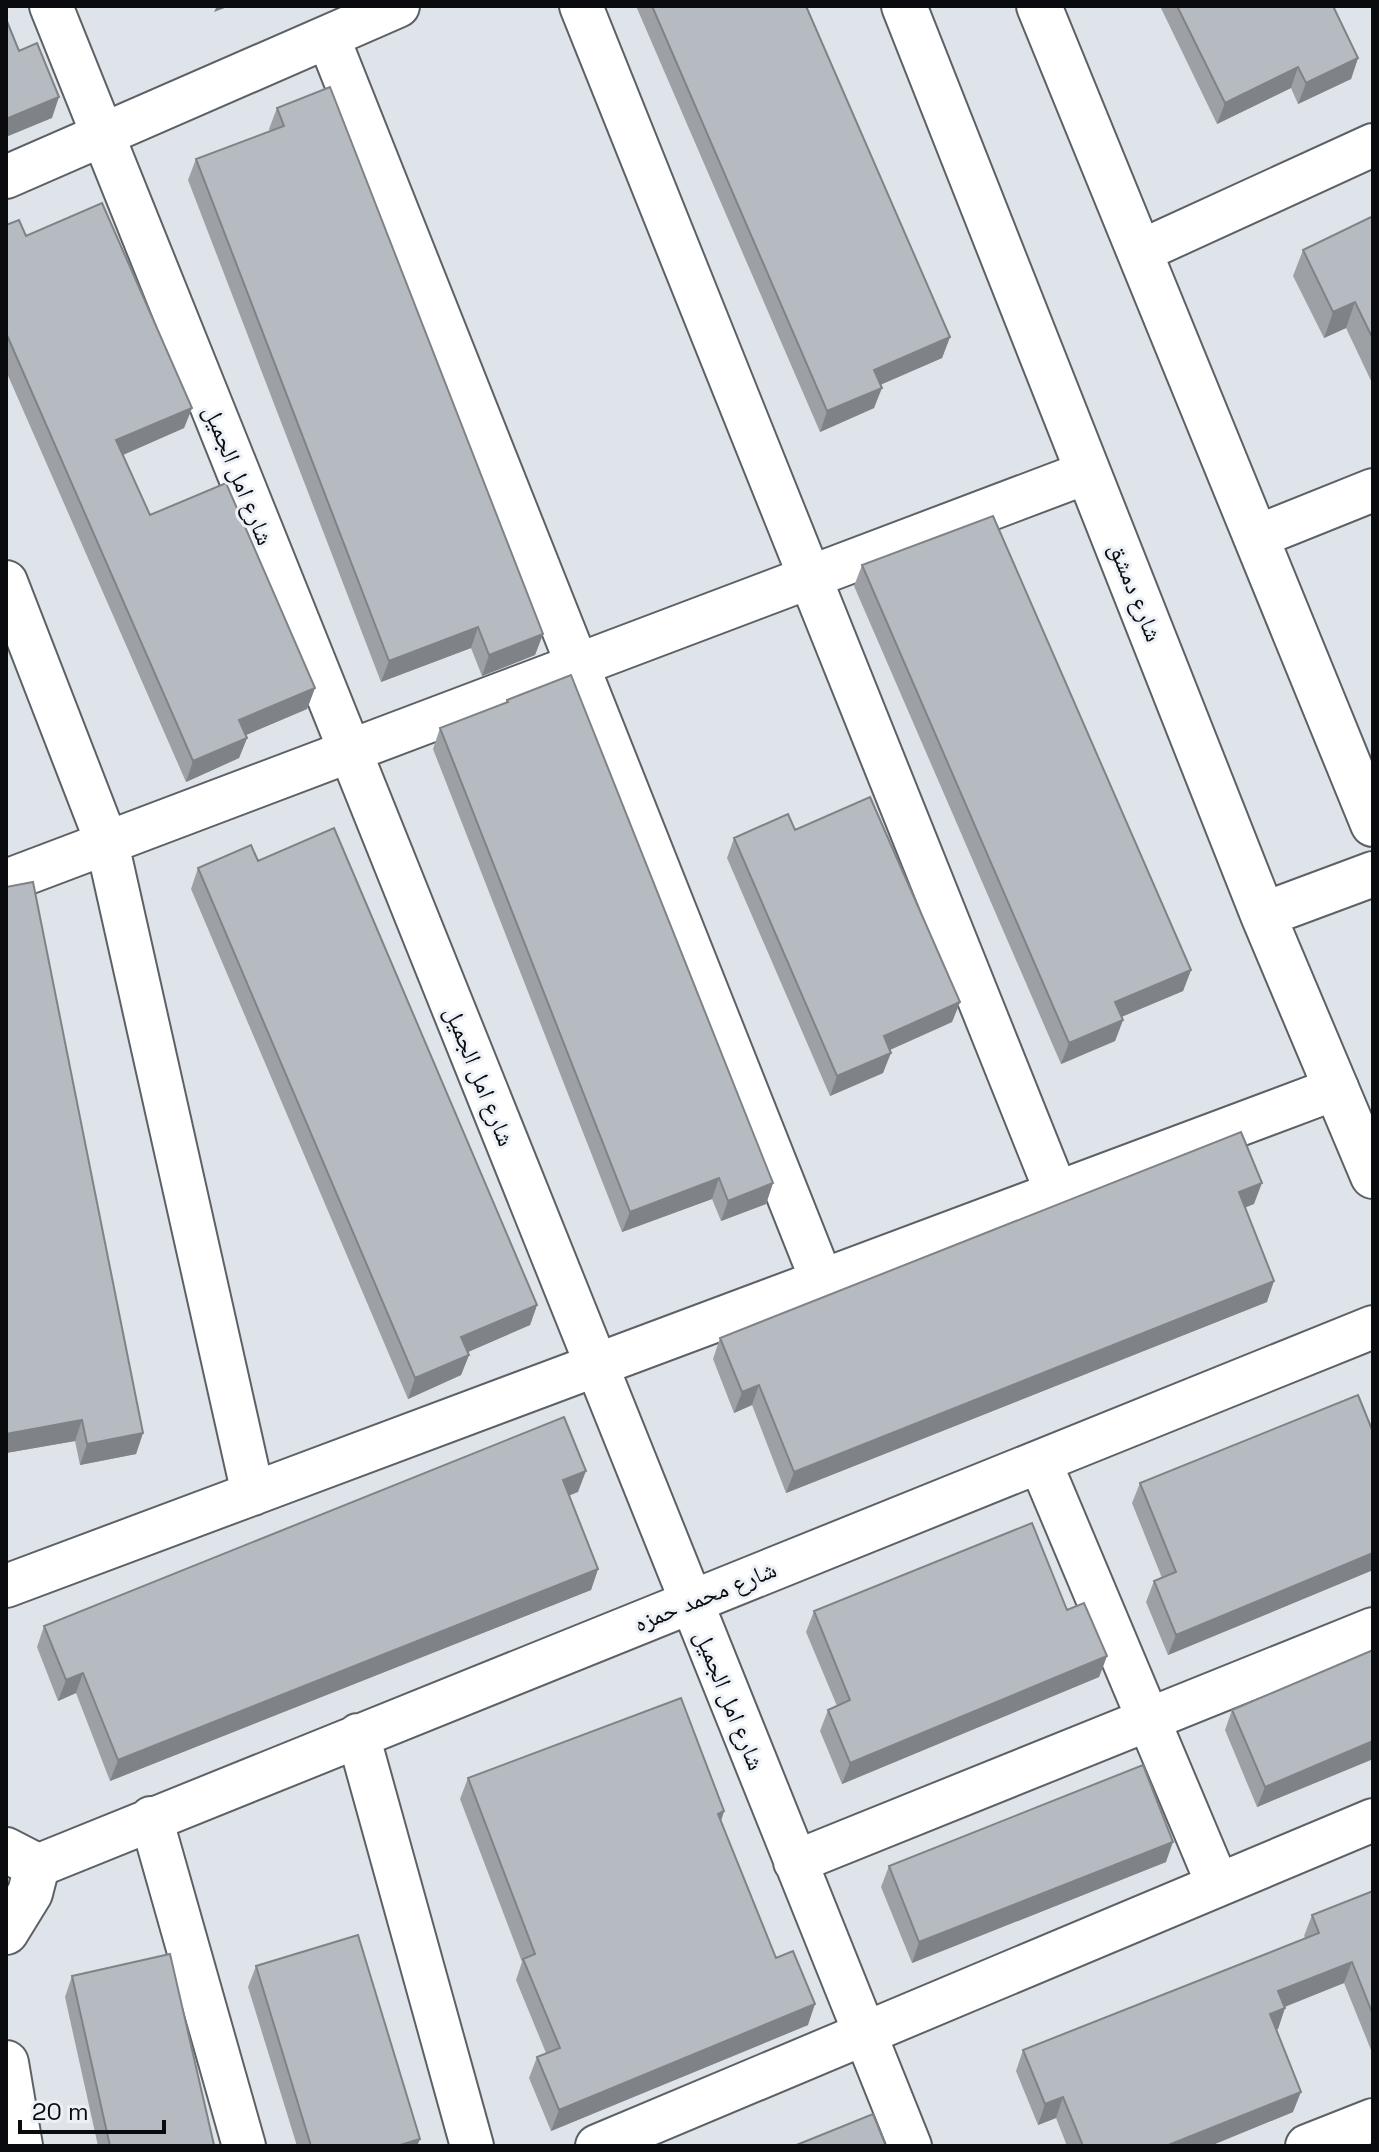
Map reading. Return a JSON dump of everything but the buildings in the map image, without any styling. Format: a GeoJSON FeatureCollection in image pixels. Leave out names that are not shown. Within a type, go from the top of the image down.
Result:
{"type":"FeatureCollection","features":[{"type":"Feature","properties":{"kind":"street","name":"شارع امل الجميل"},"geometry":{"type":"LineString","coordinates":[[51,6],[910,2146]]}},
{"type":"Feature","properties":{"kind":"street"},"geometry":{"type":"LineString","coordinates":[[6,177],[398,6]]}},
{"type":"Feature","properties":{"kind":"street"},"geometry":{"type":"LineString","coordinates":[[581,6],[1057,1194]]}},
{"type":"Feature","properties":{"kind":"street","name":"شارع دمشق"},"geometry":{"type":"LineString","coordinates":[[904,6],[1263,915],[1373,1176]]}},
{"type":"Feature","properties":{"kind":"street"},"geometry":{"type":"LineString","coordinates":[[1039,6],[1256,537],[1368,800]]}},
{"type":"Feature","properties":{"kind":"street"},"geometry":{"type":"LineString","coordinates":[[328,37],[822,1281]]}},
{"type":"Feature","properties":{"kind":"street"},"geometry":{"type":"LineString","coordinates":[[1139,252],[1373,145]]}},
{"type":"Feature","properties":{"kind":"street"},"geometry":{"type":"LineString","coordinates":[[6,881],[1088,472]]}},
{"type":"Feature","properties":{"kind":"street"},"geometry":{"type":"LineString","coordinates":[[1256,537],[1373,490]]}},
{"type":"Feature","properties":{"kind":"street"},"geometry":{"type":"LineString","coordinates":[[6,582],[107,843],[253,1494]]}},
{"type":"Feature","properties":{"kind":"street"},"geometry":{"type":"LineString","coordinates":[[1263,915],[1373,874]]}},
{"type":"Feature","properties":{"kind":"street"},"geometry":{"type":"LineString","coordinates":[[6,1586],[1337,1088]]}},
{"type":"Feature","properties":{"kind":"street","name":"شارع محمد حمزه"},"geometry":{"type":"LineString","coordinates":[[6,1932],[30,1893],[21,1858],[151,1818],[1373,1327]]}},
{"type":"Feature","properties":{"kind":"street"},"geometry":{"type":"LineString","coordinates":[[1040,1462],[1218,1885]]}},
{"type":"Feature","properties":{"kind":"street"},"geometry":{"type":"LineString","coordinates":[[795,1862],[1148,1723],[1373,1629]]}},
{"type":"Feature","properties":{"kind":"street"},"geometry":{"type":"LineString","coordinates":[[358,1735],[472,2146]]}},
{"type":"Feature","properties":{"kind":"street"},"geometry":{"type":"LineString","coordinates":[[151,1818],[244,2146]]}},
{"type":"Feature","properties":{"kind":"street"},"geometry":{"type":"LineString","coordinates":[[597,2146],[1373,1820]]}},
{"type":"Feature","properties":{"kind":"street"},"geometry":{"type":"LineString","coordinates":[[6,2063],[20,2146]]}},
{"type":"Feature","properties":{"kind":"street"},"geometry":{"type":"LineString","coordinates":[[1307,2146],[1373,2120]]}}]}
